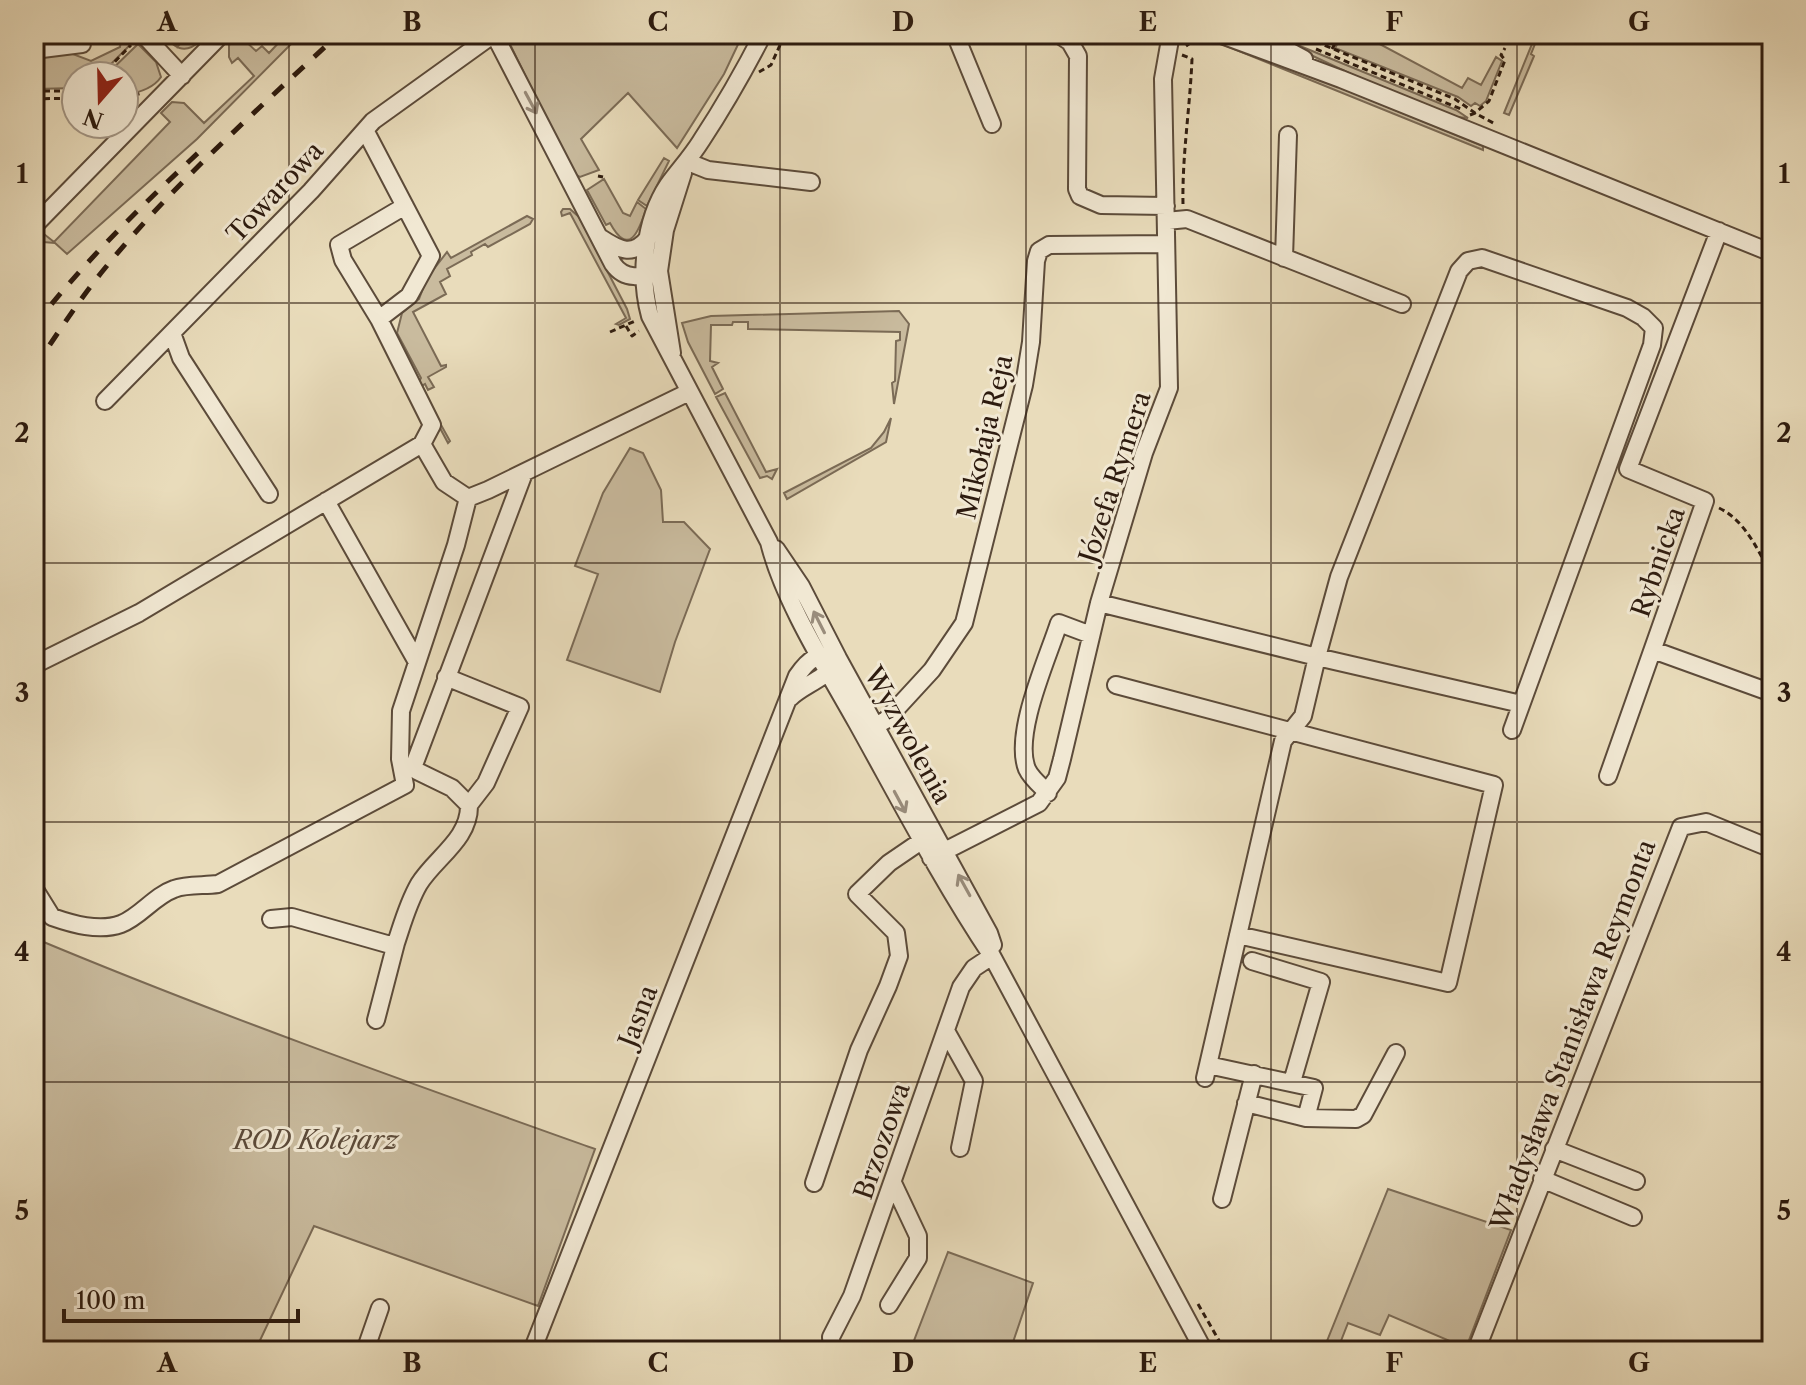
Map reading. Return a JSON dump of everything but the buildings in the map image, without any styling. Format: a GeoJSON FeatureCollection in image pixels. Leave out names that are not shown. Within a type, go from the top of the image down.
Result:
{"type":"FeatureCollection","features":[{"type":"Feature","properties":{"kind":"street"},"geometry":{"type":"LineString","coordinates":[[34,226],[222,34]]}},
{"type":"Feature","properties":{"kind":"street","name":"Towarowa"},"geometry":{"type":"LineString","coordinates":[[105,401],[311,191],[373,121],[494,34],[605,251],[617,269],[633,277],[652,273]]}},
{"type":"Feature","properties":{"kind":"street","name":"Wyzwolenia"},"geometry":{"type":"LineString","coordinates":[[763,34],[741,79],[686,165],[668,186],[648,238],[652,273],[650,316],[769,542],[774,561],[819,655]]}},
{"type":"Feature","properties":{"kind":"street"},"geometry":{"type":"LineString","coordinates":[[955,34],[992,124]]}},
{"type":"Feature","properties":{"kind":"street"},"geometry":{"type":"LineString","coordinates":[[1058,34],[1070,42],[1078,56],[1077,189],[1080,196],[1101,205],[1166,213],[1187,219],[1402,304]]}},
{"type":"Feature","properties":{"kind":"street","name":"Józefa Rymera"},"geometry":{"type":"LineString","coordinates":[[1048,793],[1057,778],[1099,603],[1144,453],[1169,388],[1163,79],[1171,34]]}},
{"type":"Feature","properties":{"kind":"street"},"geometry":{"type":"LineString","coordinates":[[1257,34],[1341,79]]}},
{"type":"Feature","properties":{"kind":"street"},"geometry":{"type":"LineString","coordinates":[[1212,37],[1341,79],[1772,253]]}},
{"type":"Feature","properties":{"kind":"street"},"geometry":{"type":"LineString","coordinates":[[139,40],[182,76]]}},
{"type":"Feature","properties":{"kind":"street"},"geometry":{"type":"LineString","coordinates":[[34,50],[82,44]]}},
{"type":"Feature","properties":{"kind":"street"},"geometry":{"type":"LineString","coordinates":[[365,130],[431,256],[409,296],[379,319]]}},
{"type":"Feature","properties":{"kind":"street"},"geometry":{"type":"LineString","coordinates":[[1284,258],[1288,135]]}},
{"type":"Feature","properties":{"kind":"street"},"geometry":{"type":"LineString","coordinates":[[686,165],[811,182]]}},
{"type":"Feature","properties":{"kind":"street","name":"Wyzwolenia"},"geometry":{"type":"LineString","coordinates":[[652,273],[686,165]]}},
{"type":"Feature","properties":{"kind":"street"},"geometry":{"type":"LineString","coordinates":[[34,665],[139,613],[422,444],[432,425],[379,319],[343,260],[339,245],[405,206]]}},
{"type":"Feature","properties":{"kind":"street","name":"Rybnicka"},"geometry":{"type":"LineString","coordinates":[[1608,776],[1705,501],[1628,469],[1719,231]]}},
{"type":"Feature","properties":{"kind":"street"},"geometry":{"type":"LineString","coordinates":[[601,238],[625,251],[637,249],[648,238]]}},
{"type":"Feature","properties":{"kind":"street","name":"Mikołaja Reja"},"geometry":{"type":"LineString","coordinates":[[875,726],[886,720],[932,670],[964,623],[1024,385],[1039,251],[1049,245],[1166,244]]}},
{"type":"Feature","properties":{"kind":"street"},"geometry":{"type":"LineString","coordinates":[[1306,1118],[1314,1088],[1254,1074],[1206,1072],[1283,741],[1303,716],[1339,577],[1459,271],[1468,261],[1482,258],[1627,308],[1654,328],[1652,345],[1512,730]]}},
{"type":"Feature","properties":{"kind":"street"},"geometry":{"type":"LineString","coordinates":[[172,333],[181,358],[269,494]]}},
{"type":"Feature","properties":{"kind":"street"},"geometry":{"type":"LineString","coordinates":[[468,498],[689,392]]}},
{"type":"Feature","properties":{"kind":"street"},"geometry":{"type":"LineString","coordinates":[[422,444],[444,482],[468,498]]}},
{"type":"Feature","properties":{"kind":"street"},"geometry":{"type":"LineString","coordinates":[[469,805],[452,788],[417,771],[414,765],[524,473]]}},
{"type":"Feature","properties":{"kind":"street"},"geometry":{"type":"LineString","coordinates":[[34,888],[52,917],[79,926],[121,924],[169,890],[218,884],[405,785],[400,759],[401,711],[456,545],[468,498]]}},
{"type":"Feature","properties":{"kind":"street"},"geometry":{"type":"LineString","coordinates":[[326,501],[417,662]]}},
{"type":"Feature","properties":{"kind":"street","name":"Wyzwolenia"},"geometry":{"type":"LineString","coordinates":[[769,542],[782,555],[801,586],[833,665],[938,855],[993,940],[992,956],[1204,1351]]}},
{"type":"Feature","properties":{"kind":"street"},"geometry":{"type":"LineString","coordinates":[[1099,603],[1521,704]]}},
{"type":"Feature","properties":{"kind":"street"},"geometry":{"type":"LineString","coordinates":[[938,855],[1039,803],[1048,793],[1028,772],[1023,756],[1023,732],[1059,623],[1091,635]]}},
{"type":"Feature","properties":{"kind":"street"},"geometry":{"type":"LineString","coordinates":[[1653,650],[1772,693]]}},
{"type":"Feature","properties":{"kind":"street"},"geometry":{"type":"LineString","coordinates":[[789,700],[833,665],[819,655]]}},
{"type":"Feature","properties":{"kind":"street","name":"Jasna"},"geometry":{"type":"LineString","coordinates":[[532,1351],[802,668],[819,655]]}},
{"type":"Feature","properties":{"kind":"street","name":"Wyzwolenia"},"geometry":{"type":"LineString","coordinates":[[833,665],[875,726],[928,836]]}},
{"type":"Feature","properties":{"kind":"street"},"geometry":{"type":"LineString","coordinates":[[376,1020],[407,905],[421,880],[451,848],[469,816],[469,805],[486,783],[520,707],[446,677]]}},
{"type":"Feature","properties":{"kind":"street"},"geometry":{"type":"LineString","coordinates":[[1116,685],[1494,785],[1448,983],[1238,935]]}},
{"type":"Feature","properties":{"kind":"street","name":"Władysława Stanisława Reymonta"},"geometry":{"type":"LineString","coordinates":[[1476,1351],[1681,827],[1706,822],[1772,849]]}},
{"type":"Feature","properties":{"kind":"street"},"geometry":{"type":"LineString","coordinates":[[814,1183],[859,1050],[899,956],[896,933],[857,894],[889,863],[928,836]]}},
{"type":"Feature","properties":{"kind":"street"},"geometry":{"type":"LineString","coordinates":[[271,919],[292,917],[387,944],[396,943]]}},
{"type":"Feature","properties":{"kind":"street","name":"Brzozowa"},"geometry":{"type":"LineString","coordinates":[[832,1351],[831,1337],[852,1296],[961,987],[974,968],[992,956]]}},
{"type":"Feature","properties":{"kind":"street"},"geometry":{"type":"LineString","coordinates":[[1252,961],[1321,982],[1292,1082]]}},
{"type":"Feature","properties":{"kind":"street"},"geometry":{"type":"LineString","coordinates":[[946,1031],[974,1081],[960,1148]]}},
{"type":"Feature","properties":{"kind":"street"},"geometry":{"type":"LineString","coordinates":[[1246,1103],[1306,1118],[1356,1119],[1363,1115],[1396,1053]]}},
{"type":"Feature","properties":{"kind":"street"},"geometry":{"type":"LineString","coordinates":[[1222,1199],[1254,1074]]}},
{"type":"Feature","properties":{"kind":"street"},"geometry":{"type":"LineString","coordinates":[[1554,1149],[1636,1181]]}},
{"type":"Feature","properties":{"kind":"street"},"geometry":{"type":"LineString","coordinates":[[1542,1179],[1633,1217]]}},
{"type":"Feature","properties":{"kind":"street"},"geometry":{"type":"LineString","coordinates":[[889,1305],[918,1258],[918,1236],[893,1183]]}},
{"type":"Feature","properties":{"kind":"street"},"geometry":{"type":"LineString","coordinates":[[365,1351],[380,1308]]}},
{"type":"Feature","properties":{"kind":"path"},"geometry":{"type":"LineString","coordinates":[[1297,34],[1455,99],[1475,113],[1489,101],[1505,60],[1501,55],[1505,48]]}},
{"type":"Feature","properties":{"kind":"path"},"geometry":{"type":"LineString","coordinates":[[1326,46],[1333,34],[1339,36],[1332,49]]}},
{"type":"Feature","properties":{"kind":"path"},"geometry":{"type":"LineString","coordinates":[[1187,219],[1183,202],[1192,59],[1181,54],[1193,41],[1212,37]]}},
{"type":"Feature","properties":{"kind":"path"},"geometry":{"type":"LineString","coordinates":[[82,44],[139,40]]}},
{"type":"Feature","properties":{"kind":"path"},"geometry":{"type":"LineString","coordinates":[[118,60],[139,40]]}},
{"type":"Feature","properties":{"kind":"path"},"geometry":{"type":"LineString","coordinates":[[34,91],[60,91]]}},
{"type":"Feature","properties":{"kind":"path"},"geometry":{"type":"LineString","coordinates":[[34,99],[60,98]]}},
{"type":"Feature","properties":{"kind":"path"},"geometry":{"type":"LineString","coordinates":[[598,176],[603,177]]}},
{"type":"Feature","properties":{"kind":"path"},"geometry":{"type":"LineString","coordinates":[[610,332],[639,319]]}},
{"type":"Feature","properties":{"kind":"path"},"geometry":{"type":"LineString","coordinates":[[1705,501],[1730,513],[1749,535],[1772,576]]}},
{"type":"Feature","properties":{"kind":"green space"},"geometry":{"type":"Polygon","coordinates":[[[122,34],[138,37],[115,60],[93,60],[120,47],[122,34]]]}},
{"type":"Feature","properties":{"kind":"green space"},"geometry":{"type":"Polygon","coordinates":[[[162,34],[168,34],[177,47],[171,43],[162,34]]]}},
{"type":"Feature","properties":{"kind":"green space"},"geometry":{"type":"Polygon","coordinates":[[[190,34],[200,41],[189,48],[177,47],[190,34]]]}},
{"type":"Feature","properties":{"kind":"green space"},"geometry":{"type":"Polygon","coordinates":[[[287,34],[301,34],[197,139],[67,254],[55,243],[43,242],[34,251],[34,245],[44,234],[54,242],[170,122],[161,113],[172,102],[184,103],[204,123],[254,76],[238,58],[232,63],[229,45],[241,37],[256,51],[262,46],[269,53],[287,34]]]}},
{"type":"Feature","properties":{"kind":"green space"},"geometry":{"type":"Polygon","coordinates":[[[513,34],[743,34],[724,74],[677,148],[628,93],[581,139],[599,170],[580,177],[572,172],[507,38],[513,34]]]}},
{"type":"Feature","properties":{"kind":"green space"},"geometry":{"type":"Polygon","coordinates":[[[1343,34],[1361,34],[1462,88],[1468,78],[1481,85],[1496,57],[1502,61],[1486,101],[1480,106],[1475,103],[1471,106],[1458,97],[1335,48],[1343,34]]]}},
{"type":"Feature","properties":{"kind":"green space"},"geometry":{"type":"Polygon","coordinates":[[[1536,34],[1539,34],[1531,54],[1534,56],[1509,115],[1504,113],[1536,34]]]}},
{"type":"Feature","properties":{"kind":"green space"},"geometry":{"type":"Polygon","coordinates":[[[1278,37],[1456,110],[1468,118],[1456,117],[1353,75],[1278,37]]]}},
{"type":"Feature","properties":{"kind":"green space"},"geometry":{"type":"Polygon","coordinates":[[[1221,39],[1483,146],[1483,150],[1219,43],[1221,39]]]}},
{"type":"Feature","properties":{"kind":"green space"},"geometry":{"type":"Polygon","coordinates":[[[138,44],[156,62],[161,77],[154,85],[140,92],[140,60],[122,60],[138,44]]]}},
{"type":"Feature","properties":{"kind":"green space"},"geometry":{"type":"Polygon","coordinates":[[[65,51],[88,60],[60,60],[60,88],[34,89],[34,55],[65,51]]]}},
{"type":"Feature","properties":{"kind":"green space"},"geometry":{"type":"Polygon","coordinates":[[[664,158],[669,161],[647,206],[638,200],[664,158]]]}},
{"type":"Feature","properties":{"kind":"green space"},"geometry":{"type":"Polygon","coordinates":[[[604,179],[623,213],[630,216],[637,202],[646,209],[637,232],[628,240],[623,239],[610,223],[606,225],[587,190],[604,179]]]}},
{"type":"Feature","properties":{"kind":"green space"},"geometry":{"type":"Polygon","coordinates":[[[563,209],[570,209],[579,217],[627,309],[630,319],[619,325],[616,324],[626,318],[570,213],[562,216],[563,209]]]}},
{"type":"Feature","properties":{"kind":"green space"},"geometry":{"type":"Polygon","coordinates":[[[527,216],[533,219],[530,224],[488,247],[485,244],[447,269],[450,276],[440,282],[446,294],[413,312],[441,366],[446,365],[428,377],[434,387],[428,390],[425,384],[420,387],[450,441],[448,443],[417,385],[421,378],[397,333],[402,313],[419,299],[427,278],[447,252],[451,258],[527,216]]]}},
{"type":"Feature","properties":{"kind":"green space"},"geometry":{"type":"Polygon","coordinates":[[[899,311],[909,324],[894,404],[892,383],[895,381],[896,341],[900,340],[900,332],[748,329],[748,322],[711,325],[710,361],[718,363],[712,367],[723,389],[715,394],[688,342],[682,323],[711,316],[899,311]]]}},
{"type":"Feature","properties":{"kind":"green space"},"geometry":{"type":"Polygon","coordinates":[[[725,393],[766,472],[777,469],[772,479],[767,476],[760,478],[716,397],[725,393]]]}},
{"type":"Feature","properties":{"kind":"green space"},"geometry":{"type":"Polygon","coordinates":[[[891,418],[886,442],[787,499],[784,493],[871,448],[891,418]]]}},
{"type":"Feature","properties":{"kind":"green space"},"geometry":{"type":"Polygon","coordinates":[[[630,448],[643,453],[661,490],[663,522],[684,522],[710,549],[660,692],[567,660],[598,574],[575,566],[603,493],[630,448]]]}},
{"type":"Feature","properties":{"kind":"green space","name":"ROD Kolejarz"},"geometry":{"type":"Polygon","coordinates":[[[34,938],[243,1021],[595,1149],[538,1306],[314,1226],[255,1351],[34,1351],[34,938]]]}},
{"type":"Feature","properties":{"kind":"green space"},"geometry":{"type":"Polygon","coordinates":[[[1388,1189],[1511,1230],[1466,1348],[1389,1315],[1380,1335],[1348,1323],[1337,1351],[1323,1351],[1388,1189]]]}},
{"type":"Feature","properties":{"kind":"green space"},"geometry":{"type":"Polygon","coordinates":[[[948,1252],[1033,1283],[1010,1351],[910,1351],[948,1252]]]}},
{"type":"Feature","properties":{"kind":"railway"},"geometry":{"type":"LineString","coordinates":[[34,368],[92,284],[156,210],[339,34]]}},
{"type":"Feature","properties":{"kind":"railway"},"geometry":{"type":"LineString","coordinates":[[34,326],[113,236],[198,153]]}}]}
